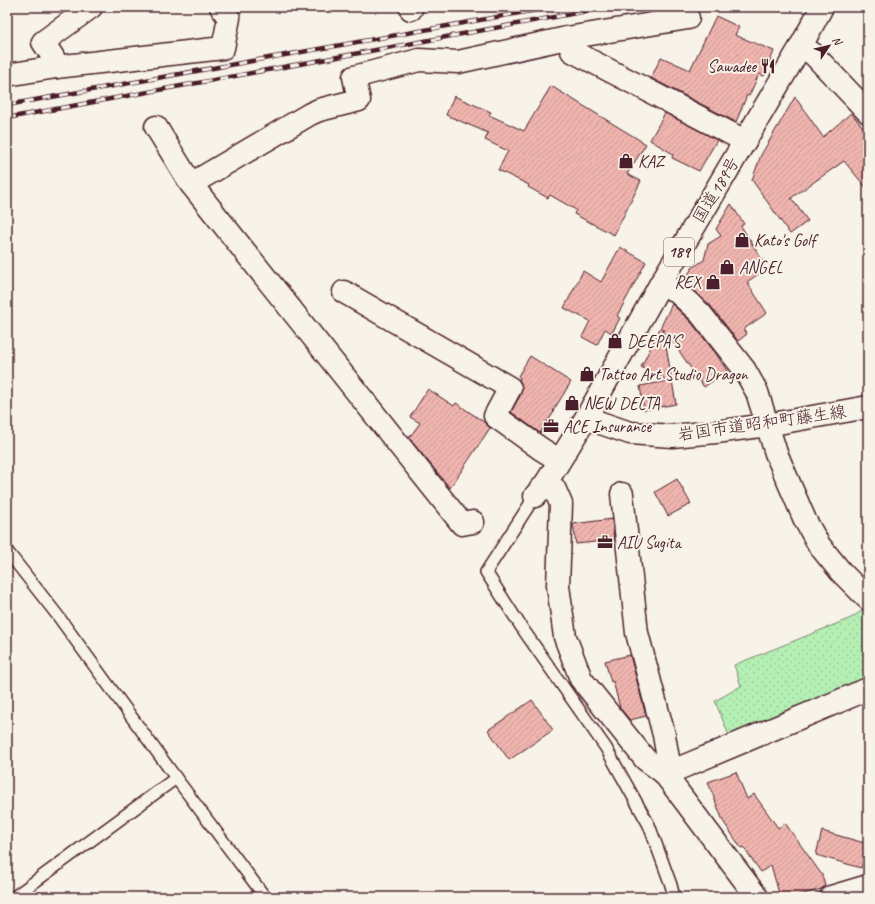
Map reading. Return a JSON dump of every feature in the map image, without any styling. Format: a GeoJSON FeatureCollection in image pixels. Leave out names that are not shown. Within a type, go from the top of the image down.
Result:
{"type":"FeatureCollection","features":[{"type":"Feature","properties":{"kind":"main road"},"geometry":{"type":"LineString","coordinates":[[56,67],[53,57],[42,42],[91,7]]}},
{"type":"Feature","properties":{"kind":"main road"},"geometry":{"type":"LineString","coordinates":[[7,75],[56,67],[223,48],[228,18],[221,7]]}},
{"type":"Feature","properties":{"kind":"main road","name":"国道189号"},"geometry":{"type":"LineString","coordinates":[[541,489],[586,418],[661,283],[801,46],[822,7]]}},
{"type":"Feature","properties":{"kind":"main road"},"geometry":{"type":"LineString","coordinates":[[191,184],[310,114],[319,110],[359,100],[354,77],[419,60],[458,62],[567,38],[688,18]]}},
{"type":"Feature","properties":{"kind":"main road"},"geometry":{"type":"LineString","coordinates":[[567,38],[572,51],[745,141]]}},
{"type":"Feature","properties":{"kind":"main road"},"geometry":{"type":"LineString","coordinates":[[801,46],[813,54],[868,112]]}},
{"type":"Feature","properties":{"kind":"main road"},"geometry":{"type":"LineString","coordinates":[[156,127],[191,184],[462,524],[473,522]]}},
{"type":"Feature","properties":{"kind":"main road"},"geometry":{"type":"LineString","coordinates":[[661,283],[677,292],[700,314],[744,369],[757,392],[779,460],[805,520],[819,545],[841,572],[868,599]]}},
{"type":"Feature","properties":{"kind":"main road"},"geometry":{"type":"LineString","coordinates":[[344,292],[510,388],[496,416],[541,449],[559,460]]}},
{"type":"Feature","properties":{"kind":"main road","name":"岩国市道昭和町藤生線"},"geometry":{"type":"LineString","coordinates":[[586,418],[630,433],[672,436],[767,425],[868,407]]}},
{"type":"Feature","properties":{"kind":"main road"},"geometry":{"type":"LineString","coordinates":[[541,489],[554,488],[560,504],[558,586],[565,637],[581,679],[644,759],[666,768],[680,768],[868,689]]}},
{"type":"Feature","properties":{"kind":"main road"},"geometry":{"type":"LineString","coordinates":[[622,494],[637,633],[664,735],[666,768],[757,897]]}},
{"type":"Feature","properties":{"kind":"main road"},"geometry":{"type":"LineString","coordinates":[[831,897],[868,886]]}},
{"type":"Feature","properties":{"kind":"lane"},"geometry":{"type":"LineString","coordinates":[[541,489],[486,572],[522,628],[606,748],[649,825],[674,897]]}},
{"type":"Feature","properties":{"kind":"lane"},"geometry":{"type":"LineString","coordinates":[[7,551],[58,616],[265,897]]}},
{"type":"Feature","properties":{"kind":"lane"},"geometry":{"type":"LineString","coordinates":[[14,897],[176,778]]}},
{"type":"Feature","properties":{"kind":"green space"},"geometry":{"type":"Polygon","coordinates":[[[866,608],[868,610],[868,678],[730,738],[715,701],[741,686],[734,665],[851,618],[866,608]]]}},
{"type":"Feature","properties":{"kind":"building"},"geometry":{"type":"Polygon","coordinates":[[[716,16],[739,27],[735,35],[774,51],[764,76],[759,74],[749,96],[747,95],[736,122],[651,78],[661,57],[690,70],[716,16]]]}},
{"type":"Feature","properties":{"kind":"building"},"geometry":{"type":"Polygon","coordinates":[[[551,86],[646,144],[627,174],[641,181],[614,235],[574,214],[576,210],[550,195],[548,198],[528,187],[529,185],[498,170],[508,151],[485,140],[488,133],[446,115],[454,96],[491,112],[489,115],[524,131],[551,86]]]}},
{"type":"Feature","properties":{"kind":"building"},"geometry":{"type":"Polygon","coordinates":[[[795,97],[823,137],[851,113],[868,133],[868,139],[862,144],[868,151],[868,190],[844,161],[791,198],[808,221],[790,234],[752,180],[761,155],[795,97]]]}},
{"type":"Feature","properties":{"kind":"building"},"geometry":{"type":"Polygon","coordinates":[[[665,113],[717,140],[699,171],[672,158],[673,154],[650,140],[665,113]]]}},
{"type":"Feature","properties":{"kind":"building"},"geometry":{"type":"Polygon","coordinates":[[[731,204],[744,224],[741,226],[765,264],[761,266],[764,270],[747,282],[767,313],[744,329],[747,334],[738,341],[710,305],[684,282],[692,268],[704,260],[708,244],[721,236],[716,229],[731,204]]]}},
{"type":"Feature","properties":{"kind":"building"},"geometry":{"type":"Polygon","coordinates":[[[620,247],[646,262],[617,316],[620,318],[612,333],[605,329],[597,345],[582,337],[590,321],[564,308],[583,271],[601,282],[620,247]]]}},
{"type":"Feature","properties":{"kind":"building"},"geometry":{"type":"Polygon","coordinates":[[[672,304],[691,322],[717,355],[727,371],[704,387],[663,328],[676,404],[644,410],[640,386],[669,381],[641,367],[672,304]]]}},
{"type":"Feature","properties":{"kind":"building"},"geometry":{"type":"Polygon","coordinates":[[[530,356],[571,382],[540,433],[511,412],[521,394],[522,388],[519,380],[520,378],[518,376],[530,356]]]}},
{"type":"Feature","properties":{"kind":"building"},"geometry":{"type":"Polygon","coordinates":[[[428,389],[454,406],[456,403],[484,422],[490,428],[450,488],[409,438],[420,423],[410,417],[428,389]]]}},
{"type":"Feature","properties":{"kind":"building"},"geometry":{"type":"Polygon","coordinates":[[[677,479],[691,504],[668,516],[655,492],[677,479]]]}},
{"type":"Feature","properties":{"kind":"building"},"geometry":{"type":"Polygon","coordinates":[[[612,519],[614,540],[576,544],[573,524],[612,519]]]}},
{"type":"Feature","properties":{"kind":"building"},"geometry":{"type":"Polygon","coordinates":[[[630,655],[646,716],[630,720],[620,708],[613,681],[611,682],[605,661],[630,655]]]}},
{"type":"Feature","properties":{"kind":"building"},"geometry":{"type":"Polygon","coordinates":[[[532,700],[553,730],[509,760],[488,730],[532,700]]]}},
{"type":"Feature","properties":{"kind":"building"},"geometry":{"type":"Polygon","coordinates":[[[736,772],[747,799],[754,794],[778,828],[785,823],[822,875],[825,886],[821,889],[793,897],[780,897],[771,865],[761,872],[743,847],[741,848],[723,821],[708,782],[736,772]]]}},
{"type":"Feature","properties":{"kind":"building"},"geometry":{"type":"Polygon","coordinates":[[[822,831],[868,844],[861,868],[816,855],[822,831]]]}},
{"type":"Feature","properties":{"kind":"railway"},"geometry":{"type":"LineString","coordinates":[[7,105],[553,7]]}},
{"type":"Feature","properties":{"kind":"railway"},"geometry":{"type":"LineString","coordinates":[[7,118],[609,7]]}},
{"type":"Feature","properties":{"kind":"place","name":"Sawadee"},"geometry":{"type":"Point","coordinates":[768,66]}},
{"type":"Feature","properties":{"kind":"place","name":"KAZ"},"geometry":{"type":"Point","coordinates":[626,161]}},
{"type":"Feature","properties":{"kind":"place","name":"Kato's Golf"},"geometry":{"type":"Point","coordinates":[742,240]}},
{"type":"Feature","properties":{"kind":"place","name":"ANGEL"},"geometry":{"type":"Point","coordinates":[727,267]}},
{"type":"Feature","properties":{"kind":"place","name":"REX"},"geometry":{"type":"Point","coordinates":[713,282]}},
{"type":"Feature","properties":{"kind":"place","name":"DEEPA'S"},"geometry":{"type":"Point","coordinates":[615,341]}},
{"type":"Feature","properties":{"kind":"place","name":"Tattoo Art Studio Dragon"},"geometry":{"type":"Point","coordinates":[587,374]}},
{"type":"Feature","properties":{"kind":"place","name":"NEW DELTA"},"geometry":{"type":"Point","coordinates":[572,403]}},
{"type":"Feature","properties":{"kind":"place","name":"ACE Insurance"},"geometry":{"type":"Point","coordinates":[551,426]}},
{"type":"Feature","properties":{"kind":"place","name":"AIU Sugita"},"geometry":{"type":"Point","coordinates":[605,542]}}]}
